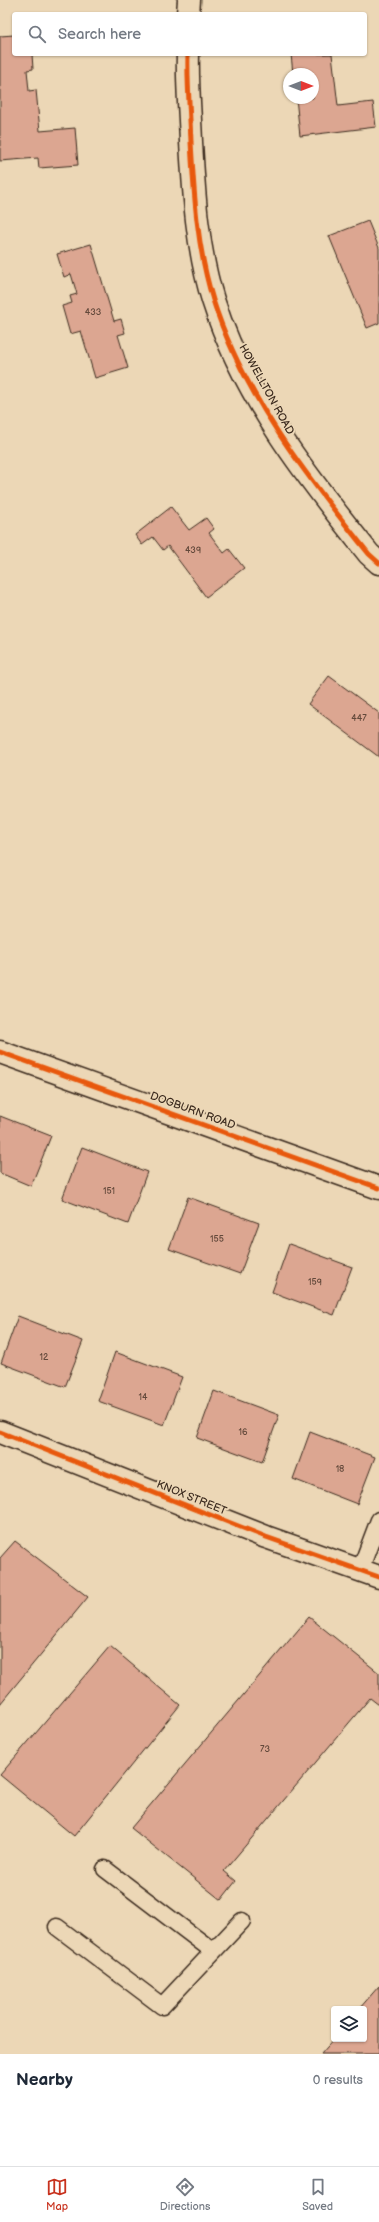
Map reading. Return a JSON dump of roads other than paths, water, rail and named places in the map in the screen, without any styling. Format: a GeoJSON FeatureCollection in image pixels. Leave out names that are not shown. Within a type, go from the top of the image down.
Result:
{"type":"FeatureCollection","features":[{"type":"Feature","properties":{"kind":"street"},"geometry":{"type":"LineString","coordinates":[[188,12],[189,0]]}},
{"type":"Feature","properties":{"kind":"street","name":"HOWELLTON ROAD"},"geometry":{"type":"LineString","coordinates":[[188,56],[199,244],[213,301],[236,358],[266,412],[312,483],[369,554],[379,563]]}},
{"type":"Feature","properties":{"kind":"street","name":"DOGBURN ROAD"},"geometry":{"type":"LineString","coordinates":[[0,1052],[379,1188]]}},
{"type":"Feature","properties":{"kind":"street","name":"KNOX STREET"},"geometry":{"type":"LineString","coordinates":[[0,1432],[266,1537],[370,1574]]}},
{"type":"Feature","properties":{"kind":"lane"},"geometry":{"type":"LineString","coordinates":[[370,1574],[379,1520]]}},
{"type":"Feature","properties":{"kind":"lane"},"geometry":{"type":"LineString","coordinates":[[105,1869],[213,1951]]}},
{"type":"Feature","properties":{"kind":"lane"},"geometry":{"type":"LineString","coordinates":[[57,1927],[162,2006],[242,1921]]}}]}
